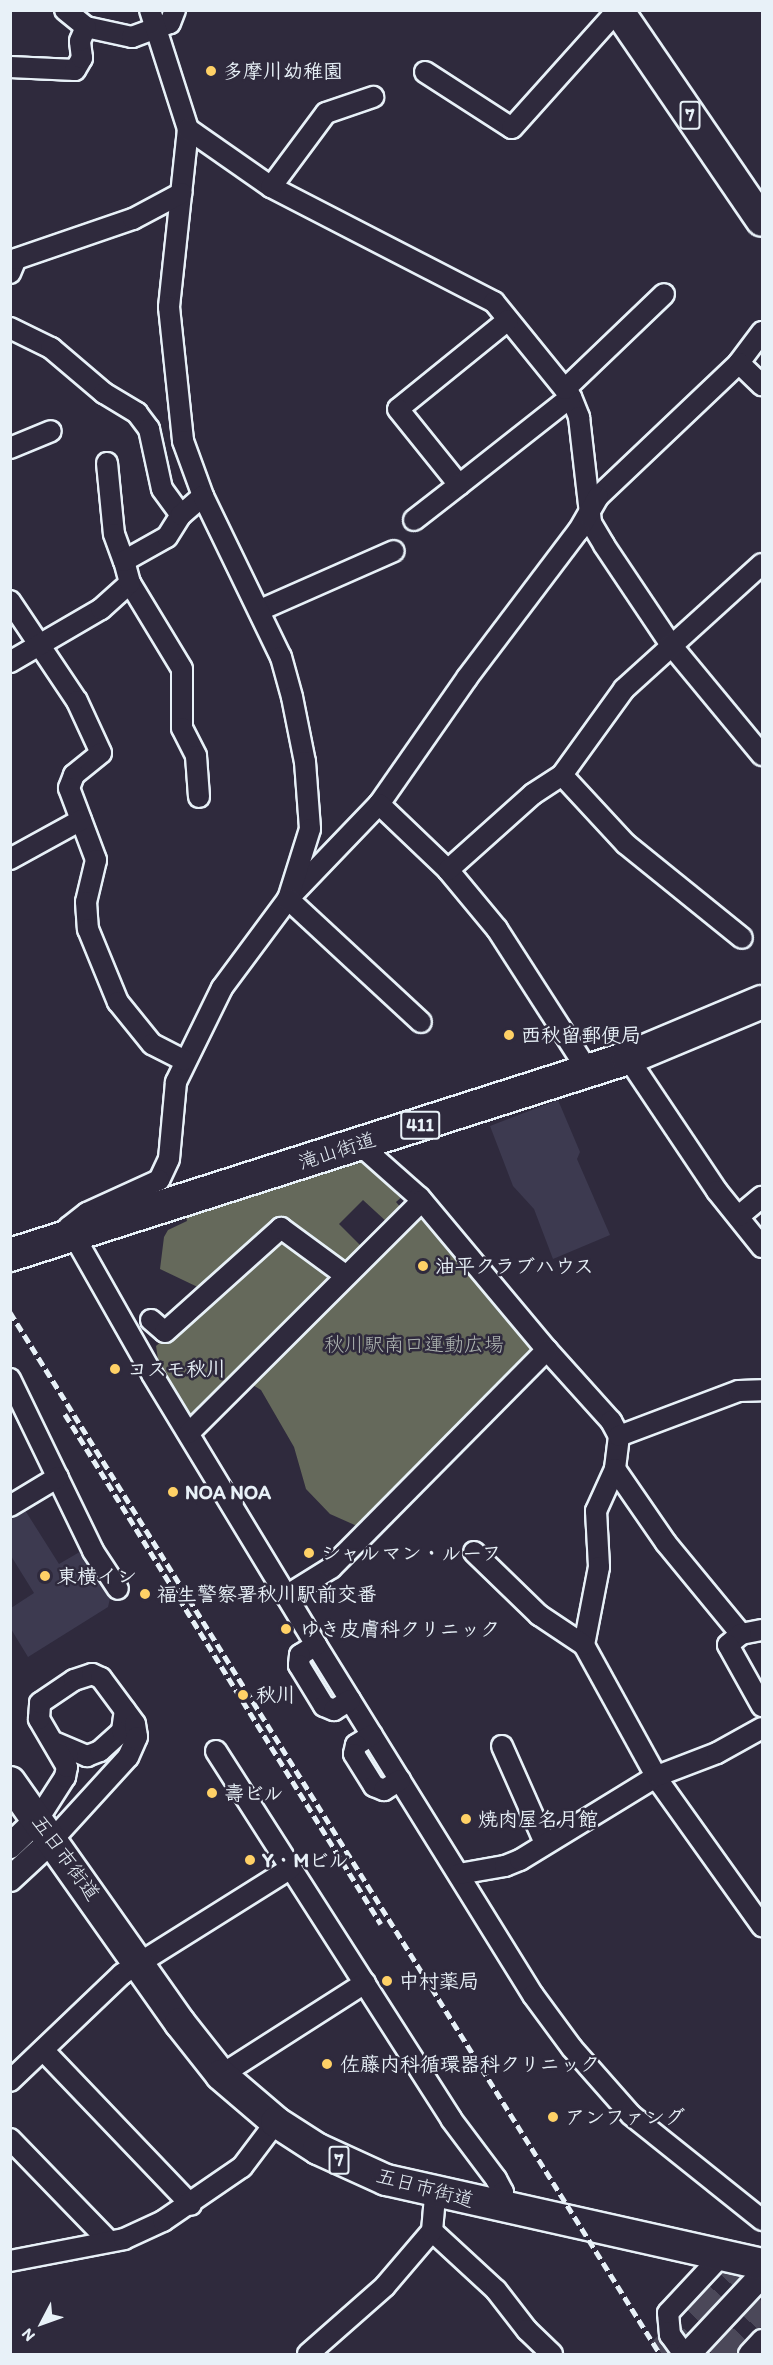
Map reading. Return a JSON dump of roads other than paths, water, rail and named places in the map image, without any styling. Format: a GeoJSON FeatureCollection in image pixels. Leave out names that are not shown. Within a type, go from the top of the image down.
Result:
{"type":"FeatureCollection","features":[{"type":"Feature","properties":{"kind":"highway","name":"滝山街道"},"geometry":{"type":"LineString","coordinates":[[10,1255],[628,1058],[762,1002]]}},
{"type":"Feature","properties":{"kind":"main road","name":"7"},"geometry":{"type":"LineString","coordinates":[[618,10],[762,220]]}},
{"type":"Feature","properties":{"kind":"main road","name":"五日市街道"},"geometry":{"type":"LineString","coordinates":[[10,1782],[221,2075],[276,2122],[349,2165],[435,2193],[762,2264]]}},
{"type":"Feature","properties":{"kind":"street"},"geometry":{"type":"LineString","coordinates":[[65,10],[86,27],[132,37],[153,20],[170,23],[175,10]]}},
{"type":"Feature","properties":{"kind":"street"},"geometry":{"type":"LineString","coordinates":[[425,72],[512,128],[618,10]]}},
{"type":"Feature","properties":{"kind":"street"},"geometry":{"type":"LineString","coordinates":[[153,20],[188,129],[169,307],[183,441],[203,495],[281,657],[305,762],[310,830],[288,899]]}},
{"type":"Feature","properties":{"kind":"street"},"geometry":{"type":"LineString","coordinates":[[10,68],[75,70],[82,58],[80,41],[86,27]]}},
{"type":"Feature","properties":{"kind":"street"},"geometry":{"type":"LineString","coordinates":[[271,187],[326,113],[373,97]]}},
{"type":"Feature","properties":{"kind":"street"},"geometry":{"type":"LineString","coordinates":[[188,129],[271,187],[494,302],[568,393],[579,417],[592,507],[591,523],[604,545],[671,645],[762,755]]}},
{"type":"Feature","properties":{"kind":"street"},"geometry":{"type":"LineString","coordinates":[[10,273],[16,259],[134,219],[182,193]]}},
{"type":"Feature","properties":{"kind":"street"},"geometry":{"type":"LineString","coordinates":[[414,520],[568,393],[664,294]]}},
{"type":"Feature","properties":{"kind":"street"},"geometry":{"type":"LineString","coordinates":[[459,485],[398,409],[508,320]]}},
{"type":"Feature","properties":{"kind":"street"},"geometry":{"type":"LineString","coordinates":[[10,328],[51,348],[104,393],[137,413],[149,429],[162,489],[182,515]]}},
{"type":"Feature","properties":{"kind":"street"},"geometry":{"type":"LineString","coordinates":[[761,2216],[631,2115],[584,2063],[533,1995],[315,1645],[72,1236],[69,1227],[87,1213],[159,1180],[169,1159],[176,1082],[184,1060],[211,1005],[288,899],[379,804],[468,678],[578,531],[592,507],[739,363],[762,332]]}},
{"type":"Feature","properties":{"kind":"street"},"geometry":{"type":"LineString","coordinates":[[739,363],[762,385]]}},
{"type":"Feature","properties":{"kind":"street"},"geometry":{"type":"LineString","coordinates":[[12,444],[51,432]]}},
{"type":"Feature","properties":{"kind":"street"},"geometry":{"type":"LineString","coordinates":[[107,464],[114,534],[130,583],[182,669],[182,728],[196,756],[199,797]]}},
{"type":"Feature","properties":{"kind":"street"},"geometry":{"type":"LineString","coordinates":[[124,561],[167,537],[182,515],[203,495]]}},
{"type":"Feature","properties":{"kind":"street"},"geometry":{"type":"LineString","coordinates":[[260,610],[394,551]]}},
{"type":"Feature","properties":{"kind":"street"},"geometry":{"type":"LineString","coordinates":[[448,870],[533,794],[562,775],[624,689],[762,564]]}},
{"type":"Feature","properties":{"kind":"street"},"geometry":{"type":"LineString","coordinates":[[10,662],[101,609],[130,583]]}},
{"type":"Feature","properties":{"kind":"street"},"geometry":{"type":"LineString","coordinates":[[10,601],[77,701],[100,753],[74,776],[69,788],[96,860],[86,902],[88,929],[118,1002],[152,1044],[184,1060]]}},
{"type":"Feature","properties":{"kind":"street"},"geometry":{"type":"LineString","coordinates":[[562,775],[626,844],[742,938]]}},
{"type":"Feature","properties":{"kind":"street"},"geometry":{"type":"LineString","coordinates":[[379,804],[448,870],[497,930],[588,1071]]}},
{"type":"Feature","properties":{"kind":"street"},"geometry":{"type":"LineString","coordinates":[[10,859],[81,820]]}},
{"type":"Feature","properties":{"kind":"street"},"geometry":{"type":"LineString","coordinates":[[288,899],[421,1022]]}},
{"type":"Feature","properties":{"kind":"street"},"geometry":{"type":"LineString","coordinates":[[628,1058],[717,1191],[740,1216],[762,1247]]}},
{"type":"Feature","properties":{"kind":"street"},"geometry":{"type":"LineString","coordinates":[[359,1144],[423,1201],[547,1350],[611,1420],[619,1436],[615,1469],[596,1511],[599,1567],[584,1645]]}},
{"type":"Feature","properties":{"kind":"street"},"geometry":{"type":"LineString","coordinates":[[740,1216],[762,1197]]}},
{"type":"Feature","properties":{"kind":"street"},"geometry":{"type":"LineString","coordinates":[[189,1432],[345,1275],[423,1201]]}},
{"type":"Feature","properties":{"kind":"street"},"geometry":{"type":"LineString","coordinates":[[151,1320],[165,1332],[280,1228],[345,1275]]}},
{"type":"Feature","properties":{"kind":"street"},"geometry":{"type":"LineString","coordinates":[[286,1596],[331,1568],[547,1350]]}},
{"type":"Feature","properties":{"kind":"street"},"geometry":{"type":"LineString","coordinates":[[10,1379],[93,1551],[118,1589]]}},
{"type":"Feature","properties":{"kind":"street"},"geometry":{"type":"LineString","coordinates":[[619,1436],[739,1391],[762,1390]]}},
{"type":"Feature","properties":{"kind":"street"},"geometry":{"type":"LineString","coordinates":[[615,1469],[666,1543],[741,1634]]}},
{"type":"Feature","properties":{"kind":"street"},"geometry":{"type":"LineString","coordinates":[[10,1506],[58,1477]]}},
{"type":"Feature","properties":{"kind":"street"},"geometry":{"type":"LineString","coordinates":[[474,1552],[538,1615],[584,1645],[657,1776],[699,1841],[762,1926]]}},
{"type":"Feature","properties":{"kind":"street"},"geometry":{"type":"LineString","coordinates":[[762,1630],[741,1634],[728,1645],[762,1706]]}},
{"type":"Feature","properties":{"kind":"street"},"geometry":{"type":"LineString","coordinates":[[10,1846],[45,1829],[67,1771],[67,1762],[39,1719],[38,1709],[48,1695],[74,1680],[92,1674],[101,1678],[125,1710],[137,1731],[132,1750],[45,1829],[10,1880]]}},
{"type":"Feature","properties":{"kind":"street"},"geometry":{"type":"LineString","coordinates":[[55,1743],[74,1754],[93,1754],[122,1731],[125,1710]]}},
{"type":"Feature","properties":{"kind":"street"},"geometry":{"type":"LineString","coordinates":[[459,1874],[505,1866],[657,1776],[717,1753],[762,1728]]}},
{"type":"Feature","properties":{"kind":"street"},"geometry":{"type":"LineString","coordinates":[[502,1746],[545,1843]]}},
{"type":"Feature","properties":{"kind":"street"},"geometry":{"type":"LineString","coordinates":[[216,1751],[469,2146],[496,2179],[503,2192],[500,2206]]}},
{"type":"Feature","properties":{"kind":"street"},"geometry":{"type":"LineString","coordinates":[[10,2081],[122,1974],[291,1868]]}},
{"type":"Feature","properties":{"kind":"street"},"geometry":{"type":"LineString","coordinates":[[221,2075],[365,1983]]}},
{"type":"Feature","properties":{"kind":"street"},"geometry":{"type":"LineString","coordinates":[[43,2050],[191,2205]]}},
{"type":"Feature","properties":{"kind":"street"},"geometry":{"type":"LineString","coordinates":[[11,2261],[109,2241],[163,2221],[191,2205],[242,2167],[276,2122]]}},
{"type":"Feature","properties":{"kind":"street"},"geometry":{"type":"LineString","coordinates":[[10,2139],[109,2241]]}},
{"type":"Feature","properties":{"kind":"street"},"geometry":{"type":"LineString","coordinates":[[308,2355],[385,2286],[432,2231],[435,2193]]}},
{"type":"Feature","properties":{"kind":"street"},"geometry":{"type":"LineString","coordinates":[[432,2231],[496,2290],[527,2330],[552,2355]]}},
{"type":"Feature","properties":{"kind":"street"},"geometry":{"type":"LineString","coordinates":[[723,2254],[668,2313],[670,2335],[686,2355],[762,2275]]}},
{"type":"Feature","properties":{"kind":"street"},"geometry":{"type":"LineString","coordinates":[[749,2355],[762,2340]]}},
{"type":"Feature","properties":{"kind":"tunnel"},"geometry":{"type":"LineString","coordinates":[[663,2354],[762,2247]]}},
{"type":"Feature","properties":{"kind":"tunnel"},"geometry":{"type":"LineString","coordinates":[[713,2354],[762,2301]]}},
{"type":"Feature","properties":{"kind":"railway"},"geometry":{"type":"LineString","coordinates":[[10,1312],[660,2354]]}},
{"type":"Feature","properties":{"kind":"railway"},"geometry":{"type":"LineString","coordinates":[[65,1414],[381,1924]]}},
{"type":"Feature","properties":{"kind":"place","name":"多摩川幼稚園"},"geometry":{"type":"Point","coordinates":[211,71]}},
{"type":"Feature","properties":{"kind":"place","name":"西秋留郵便局"},"geometry":{"type":"Point","coordinates":[509,1035]}},
{"type":"Feature","properties":{"kind":"place","name":"油平クラブハウス"},"geometry":{"type":"Point","coordinates":[423,1266]}},
{"type":"Feature","properties":{"kind":"place","name":"コスモ秋川"},"geometry":{"type":"Point","coordinates":[115,1369]}},
{"type":"Feature","properties":{"kind":"place","name":"NOA NOA"},"geometry":{"type":"Point","coordinates":[173,1492]}},
{"type":"Feature","properties":{"kind":"place","name":"シャルマン・ルーフ"},"geometry":{"type":"Point","coordinates":[309,1553]}},
{"type":"Feature","properties":{"kind":"place","name":"東横イン"},"geometry":{"type":"Point","coordinates":[45,1576]}},
{"type":"Feature","properties":{"kind":"place","name":"福生警察署秋川駅前交番"},"geometry":{"type":"Point","coordinates":[145,1594]}},
{"type":"Feature","properties":{"kind":"place","name":"ゆき皮膚科クリニック"},"geometry":{"type":"Point","coordinates":[286,1629]}},
{"type":"Feature","properties":{"kind":"place","name":"秋川"},"geometry":{"type":"Point","coordinates":[243,1695]}},
{"type":"Feature","properties":{"kind":"place","name":"壽ビル"},"geometry":{"type":"Point","coordinates":[212,1793]}},
{"type":"Feature","properties":{"kind":"place","name":"焼肉屋名月館"},"geometry":{"type":"Point","coordinates":[466,1819]}},
{"type":"Feature","properties":{"kind":"place","name":"Y・Mビル"},"geometry":{"type":"Point","coordinates":[250,1860]}},
{"type":"Feature","properties":{"kind":"place","name":"中村薬局"},"geometry":{"type":"Point","coordinates":[387,1981]}},
{"type":"Feature","properties":{"kind":"place","name":"佐藤内科循環器科クリニック"},"geometry":{"type":"Point","coordinates":[327,2064]}},
{"type":"Feature","properties":{"kind":"place","name":"アンファング"},"geometry":{"type":"Point","coordinates":[553,2117]}},
{"type":"Feature","properties":{"kind":"park label","name":"秋川駅南口運動広場"},"geometry":{"type":"Point","coordinates":[414,1344]}}]}
